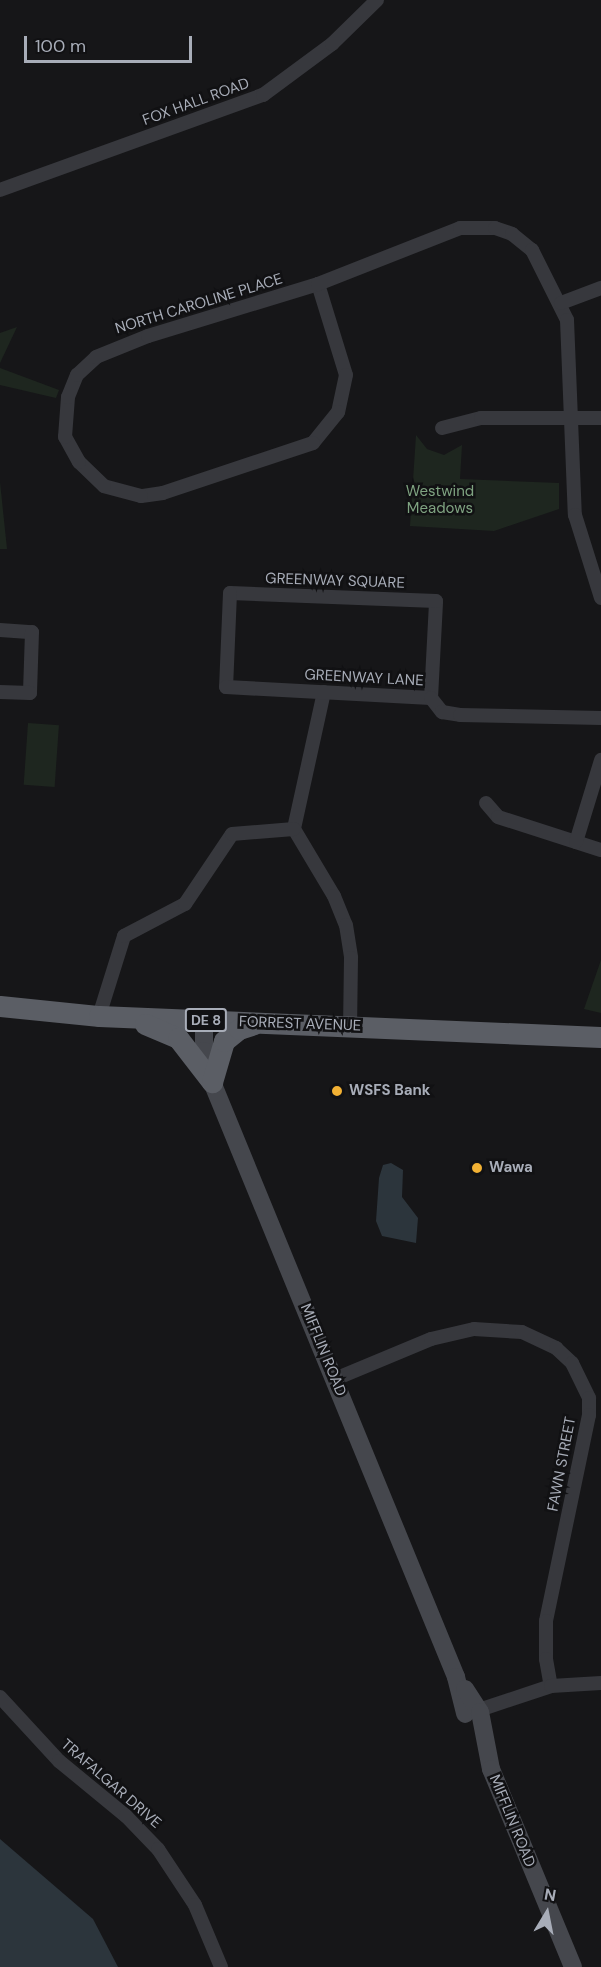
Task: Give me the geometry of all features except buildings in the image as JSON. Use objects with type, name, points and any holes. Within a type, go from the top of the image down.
[{"type":"highway","name":"FORREST AVENUE","points":[[0,1006],[99,1016],[601,1037]]},
{"type":"highway","points":[[121,1017],[178,1038],[212,1082]]},
{"type":"highway","points":[[212,1082],[224,1041],[239,1029],[261,1022]]},
{"type":"main road","name":"MIFFLIN ROAD","points":[[204,1020],[204,1051],[212,1082],[456,1677],[478,1714],[491,1769],[573,1967]]},
{"type":"street","name":"FOX HALL ROAD","points":[[0,190],[263,95],[332,45],[377,0]]},
{"type":"street","name":"NORTH CAROLINE PLACE","points":[[318,284],[346,375],[338,412],[313,443],[163,493],[141,496],[104,486],[79,462],[65,437],[68,397],[77,375],[96,357],[148,336],[318,284],[460,228],[477,226],[512,234],[532,250],[561,303],[571,343],[575,514],[596,565],[601,598]]},
{"type":"street","points":[[561,303],[601,288]]},
{"type":"street","points":[[442,428],[481,418],[601,418]]},
{"type":"street","name":"GREENWAY SQUARE","points":[[226,687],[230,593],[436,601],[431,698]]},
{"type":"street","points":[[0,630],[32,632],[30,693],[0,692]]},
{"type":"street","name":"GREENWAY LANE","points":[[226,687],[431,698],[442,712],[460,715],[601,717]]},
{"type":"street","points":[[324,692],[294,829],[334,896],[346,926],[351,958],[350,1026]]},
{"type":"street","points":[[576,842],[601,760]]},
{"type":"street","points":[[486,803],[498,817],[601,850]]},
{"type":"street","points":[[99,1016],[124,936],[184,904],[232,834],[294,829]]},
{"type":"street","name":"FAWN STREET","points":[[334,1379],[431,1339],[474,1329],[522,1332],[556,1348],[573,1363],[586,1389],[589,1415],[546,1621],[546,1659],[551,1686]]},
{"type":"street","points":[[478,1714],[551,1686],[601,1683]]},
{"type":"street","name":"TRAFALGAR DRIVE","points":[[0,1697],[53,1755],[126,1816],[158,1849],[195,1905],[221,1967]]},
{"type":"green space","points":[[17,327],[0,363],[0,333]]},
{"type":"green space","points":[[0,368],[59,390],[56,398],[0,385]]},
{"type":"green space","name":"Westwind Meadows","points":[[416,435],[427,449],[444,455],[462,445],[460,479],[559,483],[559,509],[494,531],[410,526]]},
{"type":"green space","points":[[0,482],[7,549],[0,549]]},
{"type":"green space","points":[[28,723],[59,725],[55,787],[24,785]]},
{"type":"green space","points":[[601,960],[601,1013],[584,1009]]},
{"type":"shaded area","points":[[391,1163],[403,1170],[402,1197],[418,1218],[416,1243],[382,1236],[376,1221],[379,1178],[383,1165]]},
{"type":"shaded area","points":[[0,1839],[93,1919],[118,1967],[0,1967]]},
{"type":"place","name":"WSFS Bank","points":[[337,1091]]},
{"type":"place","name":"Wawa","points":[[477,1168]]}]
